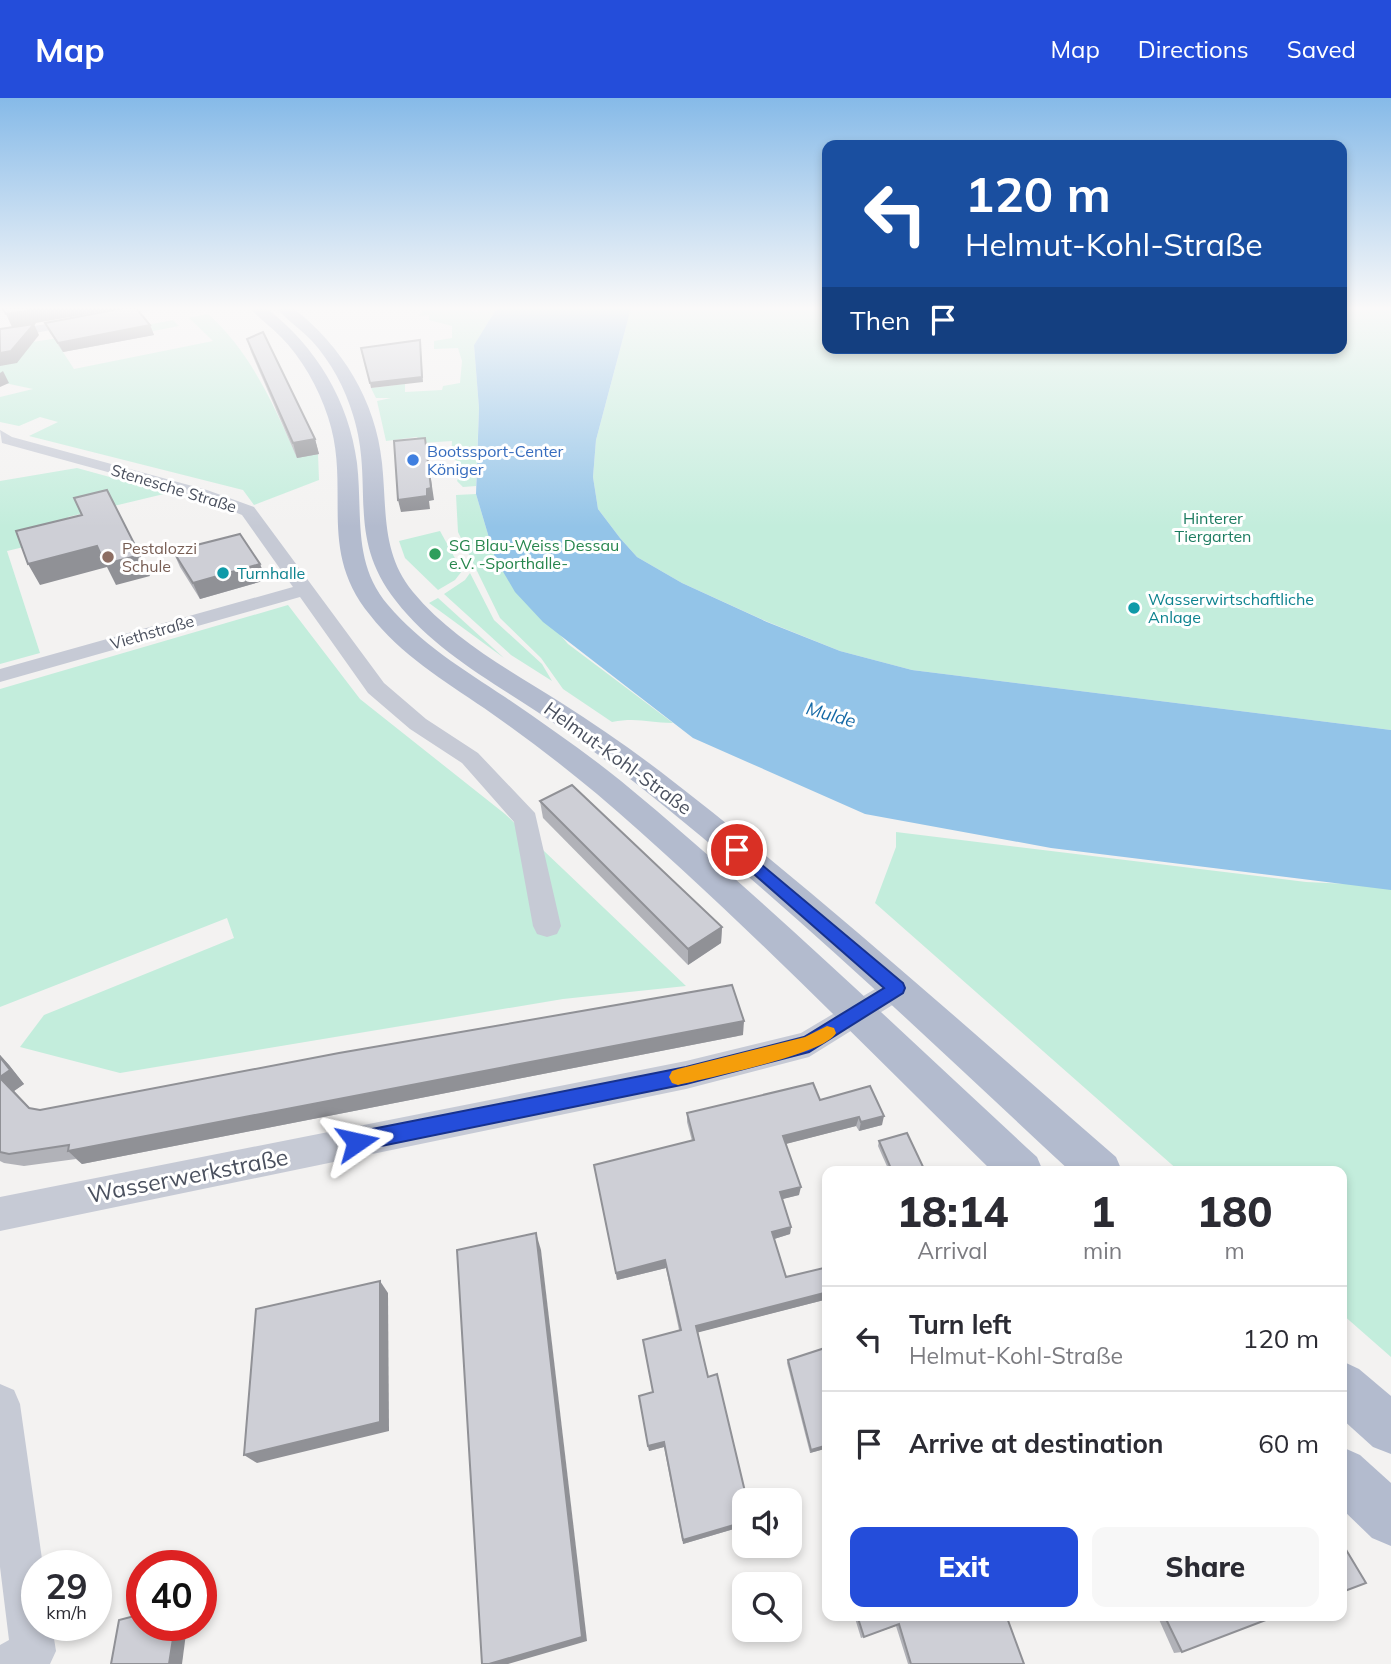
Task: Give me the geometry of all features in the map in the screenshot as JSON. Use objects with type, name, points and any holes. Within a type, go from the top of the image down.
[{"type":"main road","name":"Helmut-Kohl-Straße","points":[[321,381],[338,418],[347,466],[349,553],[353,569],[381,613],[438,663],[560,748],[608,787],[1017,1166]]},
{"type":"main road","name":"Helmut-Kohl-Straße","points":[[347,381],[354,391],[369,439],[380,558],[400,592],[457,644],[575,724],[718,834],[897,988],[1095,1166]]},
{"type":"main road","points":[[1347,1389],[1391,1429]]},
{"type":"main road","points":[[1347,1478],[1391,1519]]},
{"type":"street","name":"Stenesche Straße","points":[[3,437],[187,490],[248,511],[376,688],[418,723],[470,758],[526,819],[547,926]]},
{"type":"street","name":"Viethstraße","points":[[0,676],[304,590]]},
{"type":"street","name":"Wasserwerkstraße","points":[[0,1214],[686,1075],[809,1044],[897,988]]},
{"type":"street","points":[[0,1404],[33,1651],[12,1664]]},
{"type":"green space","points":[[260,381],[297,457],[318,454],[319,480],[254,505],[243,490],[29,436],[58,422],[40,417],[19,426],[0,422],[0,397],[33,389],[0,382]]},
{"type":"green space","points":[[477,381],[479,408],[476,486],[463,487],[457,481],[460,473],[456,469],[460,462],[451,458],[452,441],[421,443],[417,437],[386,441],[377,401],[391,398],[376,398],[371,388],[405,384],[405,392],[442,390],[443,386]]},
{"type":"green space","name":"Hinterer Tiergarten","points":[[612,381],[1391,381],[1391,730],[912,670],[840,651],[682,583],[637,557],[598,509],[593,477],[596,440]]},
{"type":"green space","points":[[77,468],[168,493],[68,517],[74,535],[7,551],[40,653],[0,664],[0,481]]},
{"type":"green space","points":[[476,494],[495,558],[568,644],[673,723],[636,720],[612,722],[563,689],[541,658],[500,618],[458,532],[456,495]]},
{"type":"green space","points":[[440,531],[462,571],[455,580],[438,590],[405,558],[399,541]]},
{"type":"green space","points":[[470,573],[494,620],[542,664],[552,681],[511,655],[444,594],[465,580]]},
{"type":"green space","points":[[438,598],[504,658],[429,603]]},
{"type":"green space","points":[[288,605],[360,699],[505,814],[686,986],[563,999],[120,1073],[20,1047],[44,1015],[234,938],[227,918],[0,1007],[0,689]]},
{"type":"green space","points":[[896,832],[1306,882],[1391,886],[1391,1357],[1347,1318],[1347,1166],[1173,1166],[875,903],[896,847]]},
{"type":"water","name":"Mulde","points":[[477,381],[612,381],[596,440],[593,477],[598,509],[620,538],[637,557],[682,583],[767,622],[840,651],[912,670],[1391,730],[1391,890],[1051,848],[865,814],[693,738],[543,622],[515,592],[495,558],[476,494],[479,408]]},
{"type":"building","points":[[266,381],[287,381],[315,439],[293,443]]},
{"type":"building","points":[[425,438],[431,488],[427,489],[427,496],[398,500],[394,441]]},
{"type":"building","points":[[107,490],[140,555],[105,564],[97,546],[28,564],[16,531],[82,515],[74,498]]},
{"type":"building","points":[[240,534],[260,564],[193,583],[173,551]]},
{"type":"building","points":[[572,785],[722,927],[688,949],[540,801]]},
{"type":"building","points":[[732,985],[744,1021],[68,1151],[69,1145],[9,1154],[0,1152],[0,1078],[29,1108],[40,1110],[339,1053]]},
{"type":"building","points":[[0,1057],[10,1070],[0,1077]]},
{"type":"building","points":[[813,1083],[820,1100],[870,1086],[884,1116],[861,1122],[859,1117],[783,1136],[801,1187],[780,1192],[791,1227],[772,1232],[786,1277],[822,1268],[822,1294],[696,1326],[708,1377],[717,1374],[744,1488],[732,1488],[732,1526],[683,1540],[664,1442],[648,1446],[639,1396],[653,1392],[643,1340],[681,1330],[665,1260],[616,1273],[594,1165],[694,1140],[687,1113]]},
{"type":"building","points":[[907,1133],[923,1166],[890,1166],[879,1141]]},
{"type":"building","points":[[536,1233],[582,1637],[482,1664],[457,1250]]},
{"type":"building","points":[[380,1281],[380,1422],[244,1455],[256,1309]]},
{"type":"building","points":[[822,1349],[822,1447],[811,1450],[788,1360]]},
{"type":"building","points":[[1347,1551],[1366,1583],[1347,1590]]},
{"type":"building","points":[[126,1618],[126,1641],[173,1641],[169,1664],[111,1664],[119,1620]]},
{"type":"building","points":[[859,1621],[1008,1621],[1024,1664],[911,1664],[899,1624],[864,1637]]},
{"type":"building","points":[[1167,1621],[1263,1621],[1182,1652]]},
{"type":"slow traffic","points":[[678,1077],[809,1044],[827,1033]]},
{"type":"place","name":"Bootssport-Center Königer","points":[[413,460]]},
{"type":"place","name":"SG Blau-Weiss Dessau e.V. -Sporthalle-","points":[[435,554]]},
{"type":"place","name":"Pestalozzi Schule","points":[[108,557]]},
{"type":"place","name":"Turnhalle","points":[[223,573]]},
{"type":"place","name":"Wasserwirtschaftliche Anlage","points":[[1134,608]]},
{"type":"route","points":[[357,1142],[686,1075],[809,1044],[897,988],[737,850]]}]
